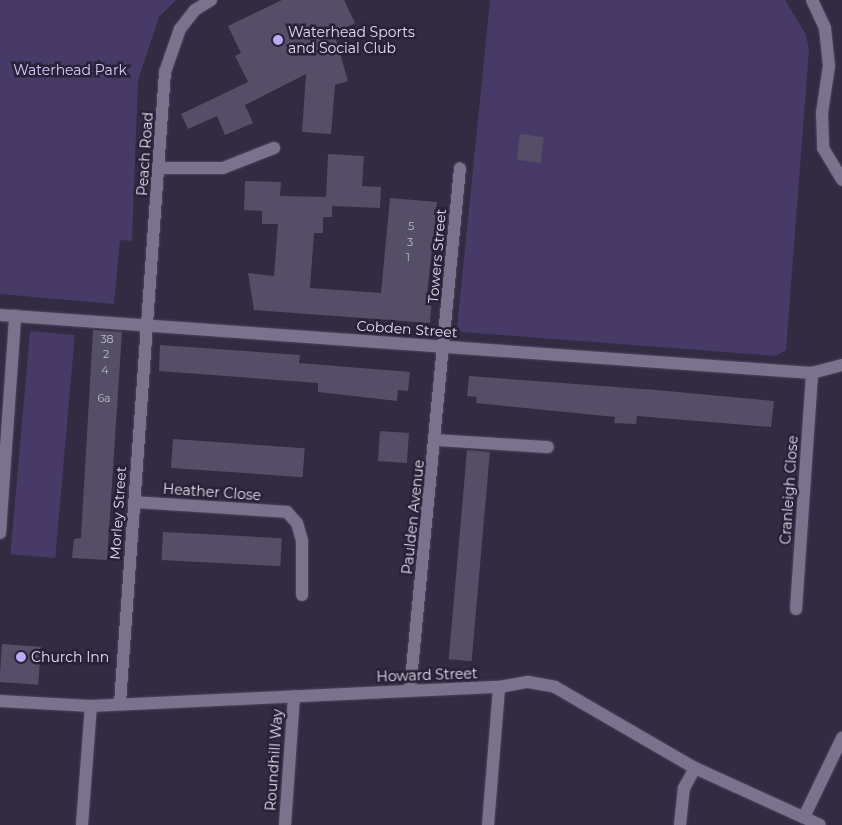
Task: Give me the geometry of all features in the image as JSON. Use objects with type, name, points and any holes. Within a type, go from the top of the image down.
[{"type":"street","name":"Peach Road","points":[[148,326],[165,72],[170,49],[187,18],[211,0]]},
{"type":"street","points":[[812,0],[825,28],[829,66],[822,113],[823,148],[842,180]]},
{"type":"street","points":[[159,168],[223,168],[274,148]]},
{"type":"street","name":"Towers Street","points":[[445,347],[460,168]]},
{"type":"street","name":"Cobden Street","points":[[0,315],[812,373],[842,365]]},
{"type":"street","points":[[0,533],[15,316]]},
{"type":"street","name":"Morley Street","points":[[120,703],[148,326]]},
{"type":"street","name":"Paulden Avenue","points":[[410,690],[445,347]]},
{"type":"street","name":"Cranleigh Close","points":[[796,609],[812,373]]},
{"type":"street","points":[[436,440],[548,447]]},
{"type":"street","name":"Heather Close","points":[[134,502],[287,512],[297,523],[302,541],[302,595]]},
{"type":"street","name":"Howard Street","points":[[0,701],[91,706],[120,703],[499,687],[528,682],[555,687],[694,768],[820,825]]},
{"type":"street","points":[[488,825],[499,687]]},
{"type":"street","name":"Roundhill Way","points":[[285,825],[294,696]]},
{"type":"street","points":[[82,825],[91,706]]},
{"type":"street","points":[[804,817],[842,738]]},
{"type":"street","points":[[680,825],[684,788],[694,768]]},
{"type":"green space","name":"Waterhead Park","points":[[0,0],[176,0],[159,17],[138,80],[132,241],[120,240],[114,304],[0,294]]},
{"type":"green space","points":[[490,0],[785,0],[806,35],[809,49],[786,350],[776,356],[462,332],[457,328]]},
{"type":"green space","points":[[30,331],[75,335],[55,558],[10,554]]},
{"type":"building","points":[[282,0],[344,0],[355,23],[334,33],[348,81],[335,85],[331,134],[302,132],[306,74],[245,105],[253,123],[225,135],[217,116],[188,129],[181,114],[248,82],[235,56],[241,53],[228,26]]},
{"type":"building","points":[[520,134],[544,137],[541,163],[517,160]]},
{"type":"building","points":[[328,154],[364,156],[362,186],[381,187],[380,208],[332,206],[332,217],[323,217],[323,233],[314,233],[310,288],[381,293],[390,198],[437,202],[427,295],[432,295],[430,323],[254,310],[248,273],[274,276],[278,224],[262,224],[262,211],[244,210],[245,181],[281,182],[280,196],[326,197]]},
{"type":"building","points":[[93,330],[122,332],[107,560],[72,558],[74,539],[81,538]]},
{"type":"building","points":[[160,345],[300,355],[299,363],[410,372],[408,391],[398,390],[397,401],[318,392],[318,383],[159,371]]},
{"type":"building","points":[[469,376],[774,401],[771,427],[637,416],[636,424],[614,423],[615,417],[476,403],[477,397],[467,396]]},
{"type":"building","points":[[380,431],[409,433],[407,463],[378,461]]},
{"type":"building","points":[[173,439],[305,448],[303,477],[171,468]]},
{"type":"building","points":[[467,450],[490,452],[472,661],[449,659]]},
{"type":"building","points":[[163,532],[282,538],[280,566],[162,560]]},
{"type":"building","name":"Church Inn","points":[[2,644],[41,647],[38,685],[0,682]]},
{"type":"place","name":"Waterhead Sports and Social Club","points":[[278,40]]},
{"type":"place","name":"Church Inn","points":[[21,657]]}]
